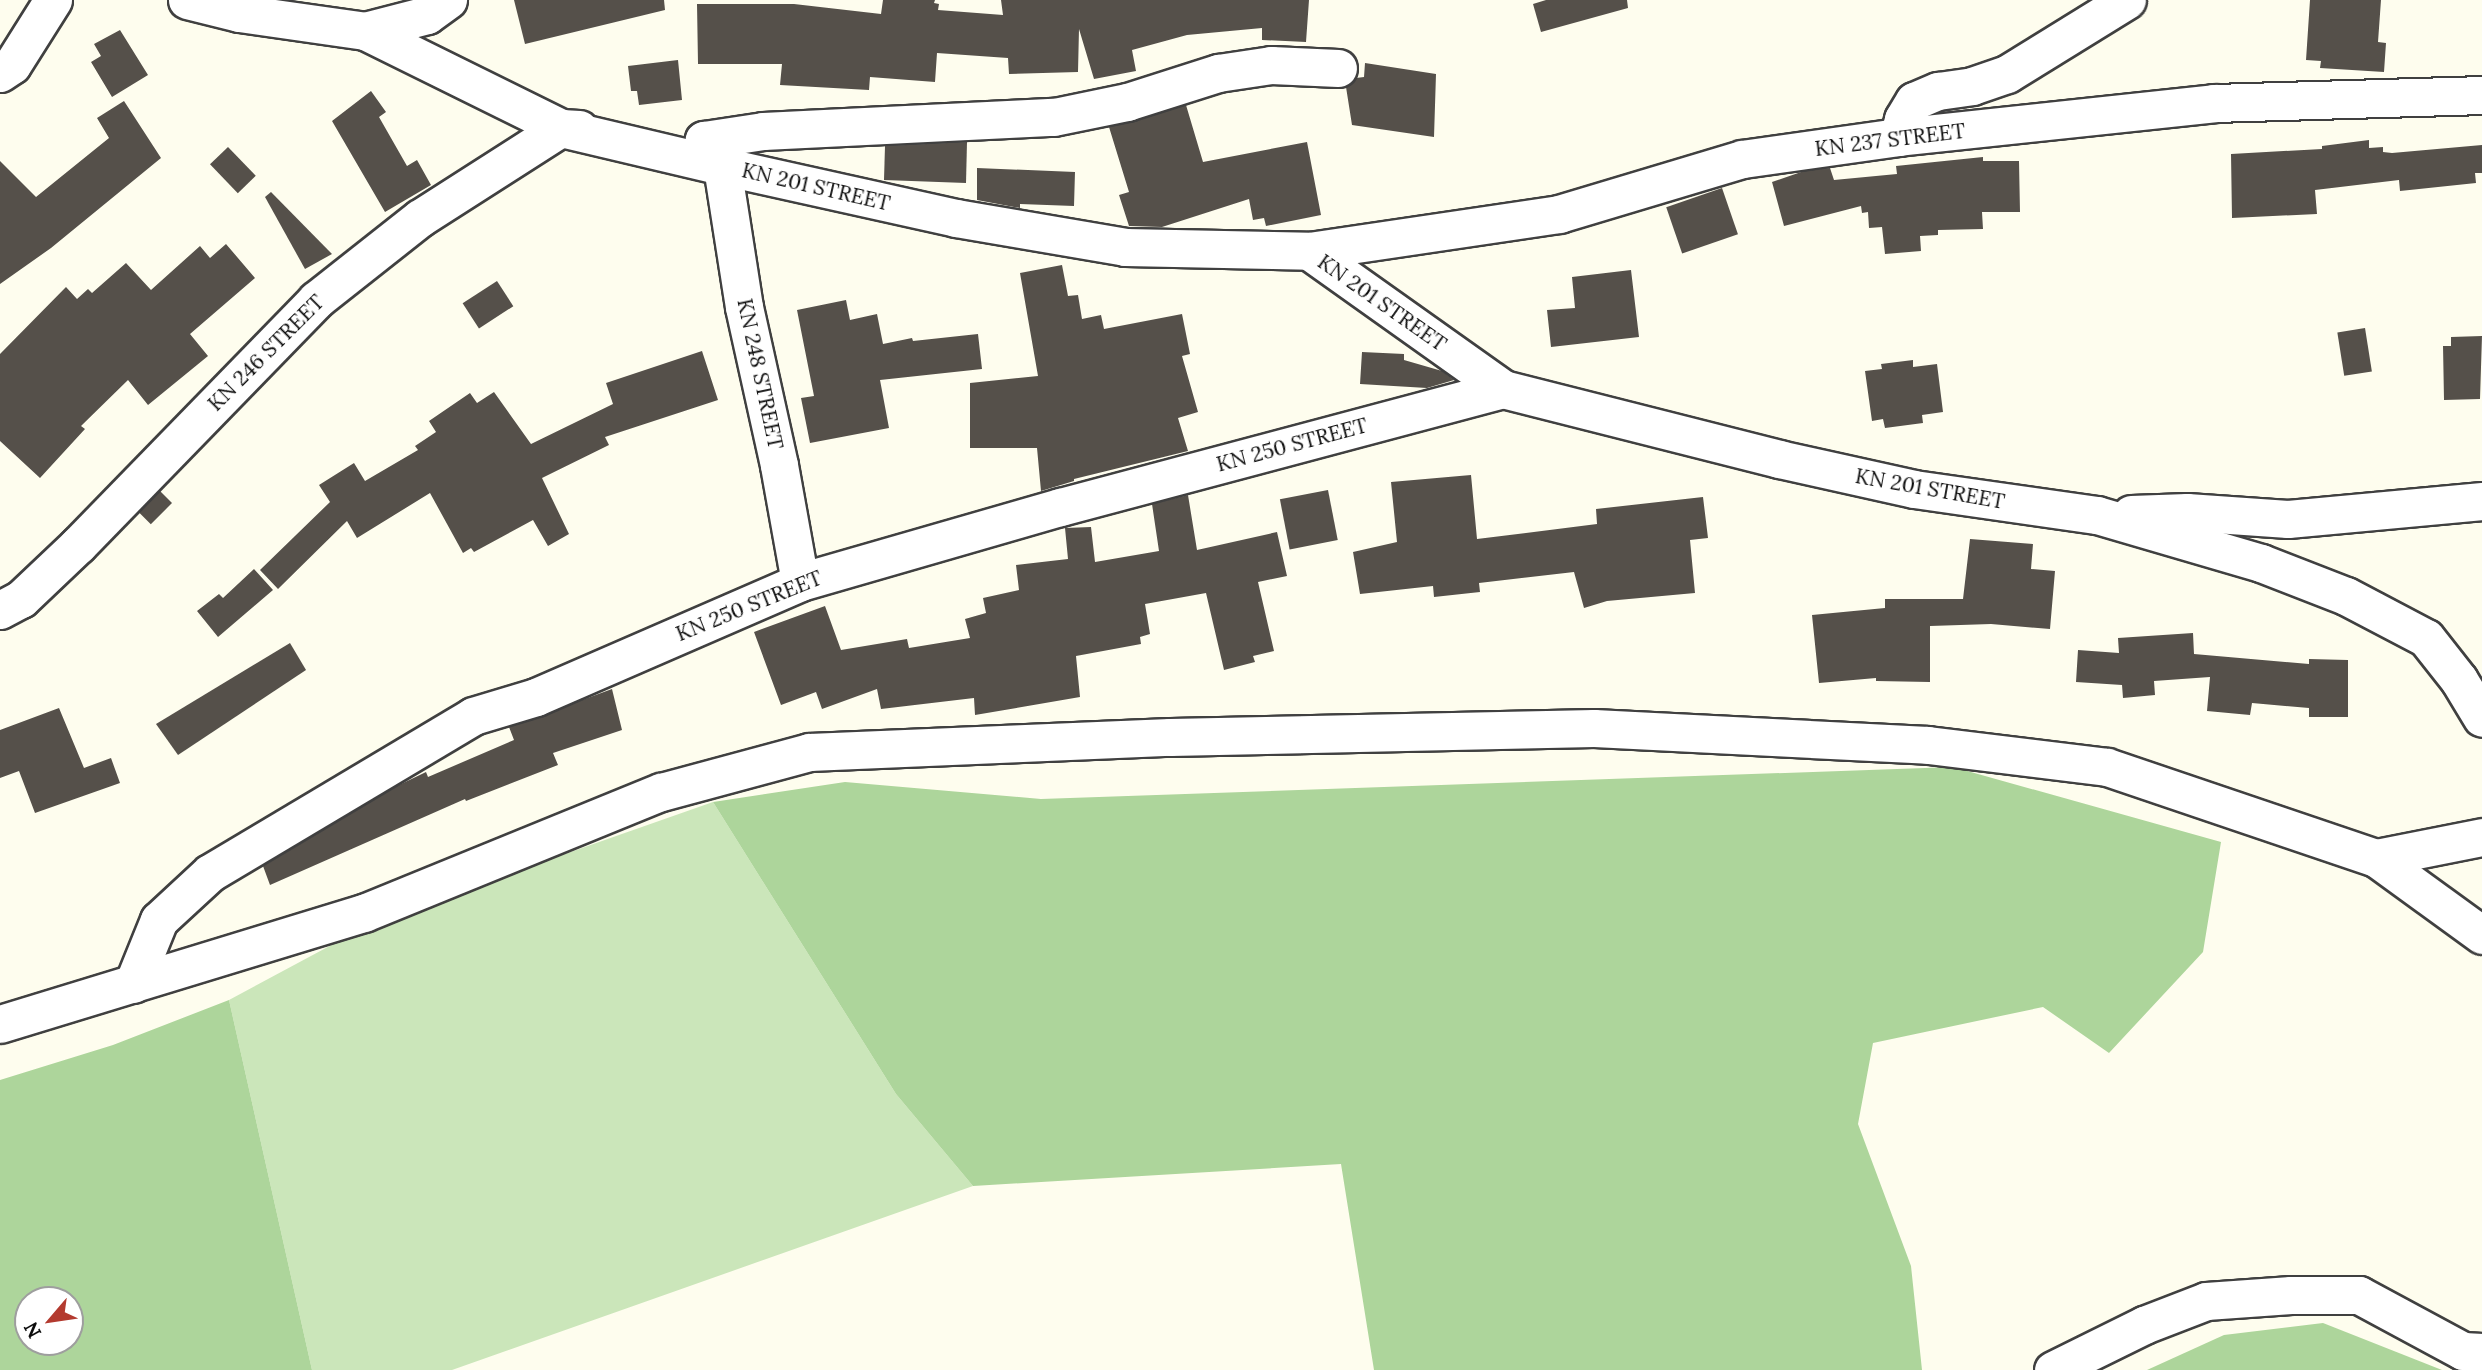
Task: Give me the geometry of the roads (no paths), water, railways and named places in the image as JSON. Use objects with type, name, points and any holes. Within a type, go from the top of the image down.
[{"type":"street","points":[[0,73],[12,65],[52,0]]},
{"type":"street","name":"KN 201 STREET","points":[[187,0],[239,13],[365,31],[561,128],[713,153],[956,218],[1125,247],[1308,251],[1503,389],[1779,459],[1913,489],[2097,515],[2261,563],[2346,596],[2426,638],[2459,681],[2482,718]]},
{"type":"street","points":[[365,31],[428,15],[448,0]]},
{"type":"street","points":[[1898,138],[1903,119],[1914,102],[1938,91],[1972,86],[2007,74],[2127,0]]},
{"type":"street","points":[[713,153],[763,131],[1054,117],[1127,102],[1218,73],[1271,65],[1338,68]]},
{"type":"street","name":"KN 237 STREET","points":[[1308,251],[1559,214],[1742,159],[1898,138],[2214,103],[2482,95]]},
{"type":"street","name":"KN 246 STREET","points":[[0,610],[21,599],[78,545],[316,300],[420,218],[561,128]]},
{"type":"street","name":"KN 248 STREET","points":[[713,153],[779,465],[800,582]]},
{"type":"street","name":"KN 250 STREET","points":[[133,984],[159,920],[210,873],[473,716],[536,697],[800,582],[1073,504],[1503,389]]},
{"type":"street","points":[[2097,515],[2187,512],[2288,519],[2482,501]]},
{"type":"street","points":[[0,1024],[364,913],[661,792],[809,752],[1170,737],[1594,729],[1928,745],[2107,767],[2376,858],[2482,935]]},
{"type":"street","points":[[2376,858],[2482,837]]},
{"type":"street","points":[[2053,1370],[2144,1325],[2206,1301],[2291,1296],[2359,1295],[2463,1351],[2482,1352]]}]
